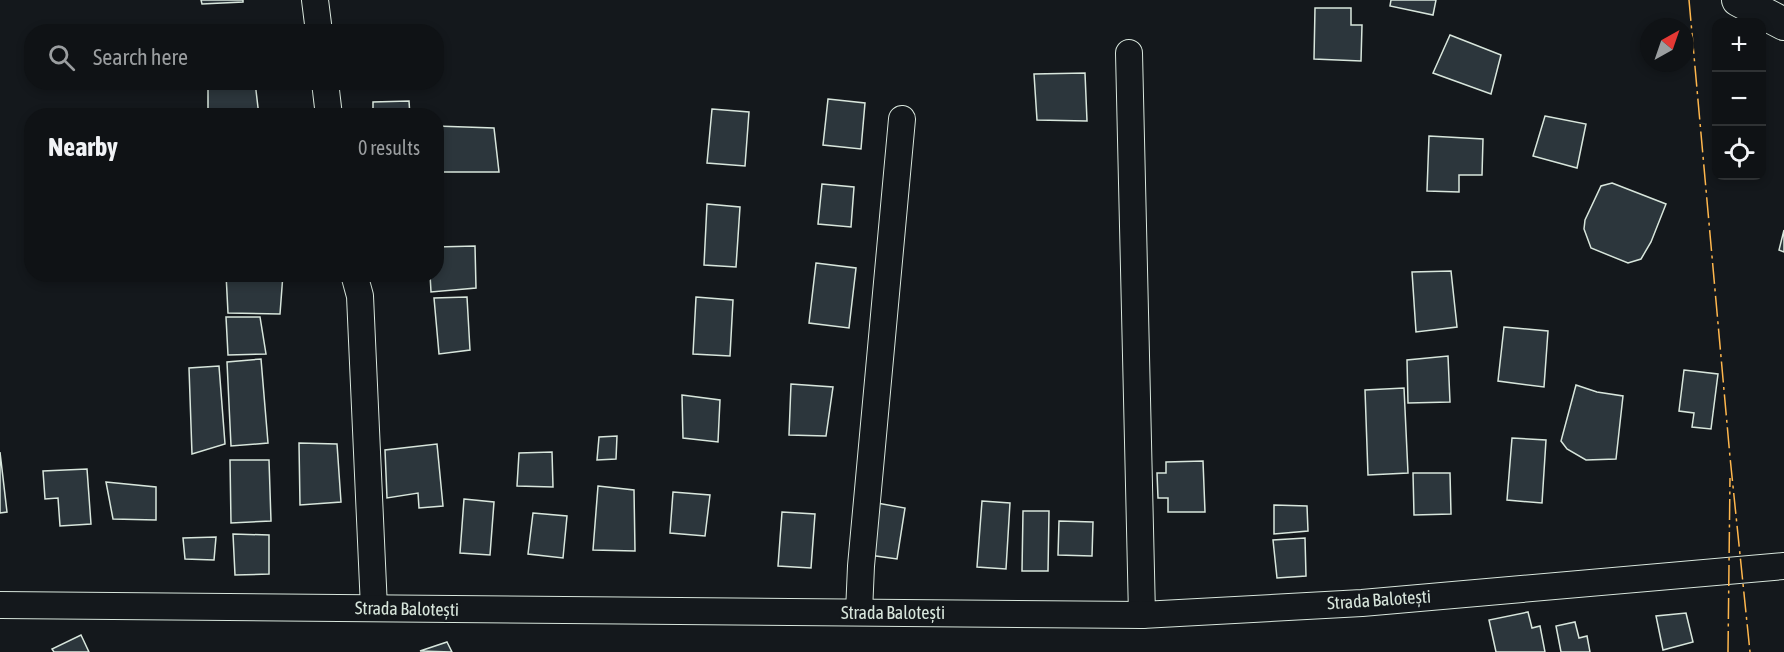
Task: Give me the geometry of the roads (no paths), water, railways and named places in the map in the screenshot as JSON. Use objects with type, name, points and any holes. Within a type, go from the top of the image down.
[{"type":"street","points":[[315,0],[318,24]]},
{"type":"street","points":[[1738,0],[1784,24]]},
{"type":"street","points":[[1129,53],[1142,615]]},
{"type":"street","points":[[326,90],[328,108]]},
{"type":"street","points":[[859,612],[861,566],[902,119]]},
{"type":"street","points":[[356,282],[360,296],[374,608]]},
{"type":"street","name":"Strada Balotești","points":[[0,605],[1142,615],[1362,603],[1784,566]]}]
